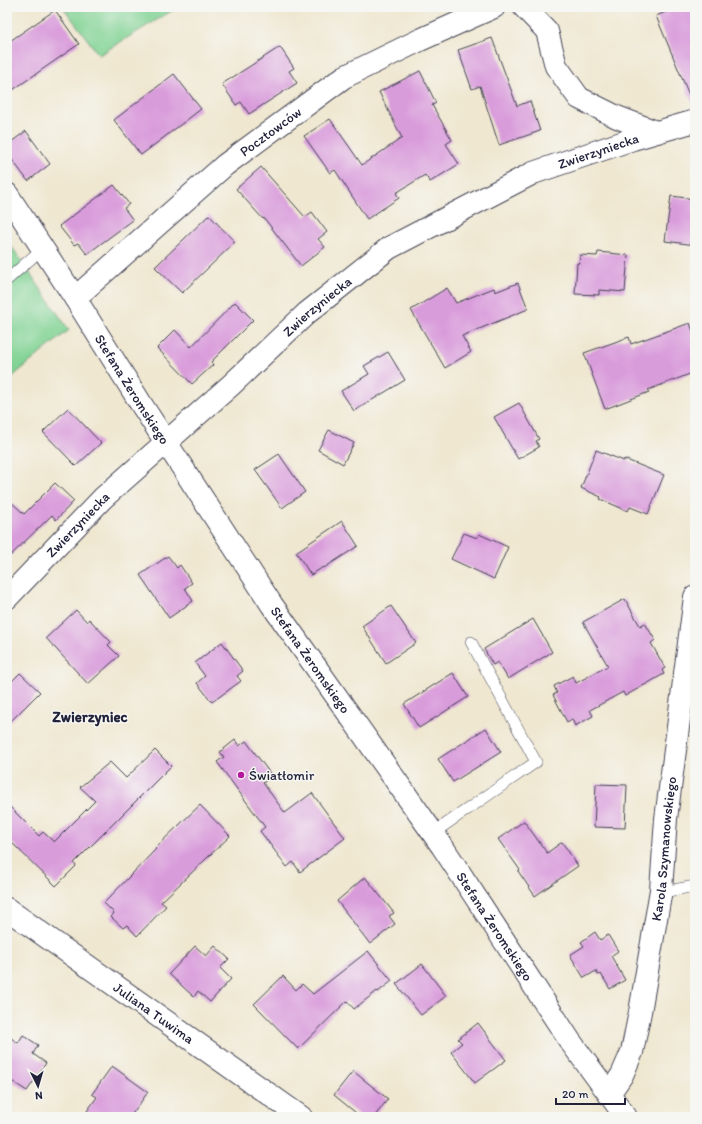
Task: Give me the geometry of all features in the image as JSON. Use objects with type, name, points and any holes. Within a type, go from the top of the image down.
[{"type":"street","name":"Pocztowców","points":[[75,298],[225,165],[344,77],[420,40],[494,7]]},
{"type":"street","points":[[524,7],[547,30],[556,66],[579,98],[616,117],[656,132]]},
{"type":"street","name":"Zwierzyniecka","points":[[7,598],[104,498],[231,385],[307,313],[389,248],[533,173],[656,132],[695,121]]},
{"type":"street","name":"Stefana Żeromskiego","points":[[7,194],[272,605],[433,833],[570,1041],[626,1117]]},
{"type":"street","name":"Karola Szymanowskiego","points":[[609,1094],[622,1075],[632,1052],[661,890],[666,819],[695,597]]},
{"type":"street","name":"Juliana Tuwima","points":[[7,909],[300,1117]]},
{"type":"lane","points":[[7,280],[43,248]]},
{"type":"lane","points":[[433,833],[536,762],[471,642]]},
{"type":"lane","points":[[661,890],[668,891],[695,886]]},
{"type":"green space","points":[[63,7],[178,7],[99,55]]},
{"type":"green space","points":[[7,240],[69,330],[7,381]]},
{"type":"building","points":[[678,7],[695,7],[695,109],[656,16]]},
{"type":"building","points":[[55,10],[79,44],[7,94],[7,43]]},
{"type":"building","points":[[492,38],[517,106],[530,101],[540,131],[499,145],[480,86],[472,89],[458,50]]},
{"type":"building","points":[[280,47],[294,68],[289,71],[297,83],[249,114],[241,102],[236,105],[222,84]]},
{"type":"building","points":[[420,71],[436,103],[432,105],[452,140],[446,144],[459,164],[430,182],[425,175],[396,193],[399,198],[367,219],[335,170],[330,173],[304,136],[330,119],[362,165],[402,138],[379,92]]},
{"type":"building","points":[[174,74],[201,109],[141,155],[114,120]]},
{"type":"building","points":[[26,131],[50,164],[28,181],[7,153],[7,145]]},
{"type":"building","points":[[261,167],[305,217],[312,212],[327,232],[318,239],[325,247],[301,266],[264,218],[263,219],[236,189]]},
{"type":"building","points":[[114,185],[129,204],[124,208],[133,220],[87,254],[78,243],[74,245],[59,226]]},
{"type":"building","points":[[671,196],[695,199],[695,245],[665,241]]},
{"type":"building","points":[[209,215],[235,242],[182,293],[155,267]]},
{"type":"building","points":[[598,252],[628,255],[625,292],[599,290],[599,295],[575,294],[577,263],[579,263],[580,255],[597,256]]},
{"type":"building","points":[[518,283],[528,309],[462,336],[471,352],[445,368],[411,310],[447,288],[456,303],[494,288],[495,292]]},
{"type":"building","points":[[235,302],[253,320],[211,362],[213,365],[192,384],[157,348],[175,330],[191,347]]},
{"type":"building","points":[[690,323],[695,337],[695,372],[648,390],[649,392],[605,409],[584,353],[629,337],[631,344]]},
{"type":"building","points":[[388,352],[405,380],[354,411],[341,391],[369,374],[364,366]]},
{"type":"building","points":[[519,403],[539,439],[536,441],[539,447],[518,459],[494,417]]},
{"type":"building","points":[[68,408],[101,443],[76,466],[43,432]]},
{"type":"building","points":[[329,430],[354,443],[343,464],[318,450]]},
{"type":"building","points":[[596,450],[624,461],[624,459],[664,475],[648,514],[630,507],[628,511],[600,499],[601,497],[581,488]]},
{"type":"building","points":[[279,454],[305,492],[282,508],[255,470]]},
{"type":"building","points":[[55,483],[74,501],[56,520],[52,515],[7,559],[7,498],[24,514]]},
{"type":"building","points":[[342,521],[358,546],[311,575],[296,552]]},
{"type":"building","points":[[464,533],[477,538],[479,534],[508,547],[494,579],[451,559]]},
{"type":"building","points":[[168,556],[177,568],[180,565],[192,583],[185,588],[193,601],[169,618],[140,575]]},
{"type":"building","points":[[625,599],[640,626],[645,623],[655,640],[651,643],[665,668],[662,670],[664,674],[625,696],[623,692],[590,710],[593,716],[575,726],[572,719],[567,722],[553,695],[557,693],[554,686],[573,676],[576,683],[608,666],[583,622]]},
{"type":"building","points":[[391,606],[416,643],[386,663],[362,626]]},
{"type":"building","points":[[76,610],[87,622],[89,619],[111,642],[108,645],[119,656],[88,684],[46,638]]},
{"type":"building","points":[[533,619],[552,652],[508,679],[498,662],[493,665],[484,649]]},
{"type":"building","points":[[222,642],[243,671],[237,676],[241,681],[212,702],[197,683],[205,676],[195,663]]},
{"type":"building","points":[[20,673],[40,692],[7,725],[7,686]]},
{"type":"building","points":[[453,673],[468,697],[419,728],[404,704]]},
{"type":"building","points":[[486,728],[501,752],[453,782],[438,759]]},
{"type":"building","points":[[235,740],[239,746],[246,741],[272,776],[263,783],[285,813],[312,793],[345,838],[300,872],[293,862],[287,867],[260,831],[265,827],[217,762],[224,757],[220,752]]},
{"type":"building","points":[[155,750],[171,766],[74,863],[76,866],[56,886],[7,838],[7,804],[39,836],[43,832],[54,842],[95,801],[80,787],[110,762],[126,778]]},
{"type":"building","points":[[596,784],[627,785],[625,828],[594,827]]},
{"type":"building","points":[[200,805],[230,836],[161,902],[166,906],[137,936],[127,925],[123,928],[111,917],[114,913],[104,903],[156,849],[155,848]]},
{"type":"building","points":[[524,821],[547,853],[562,842],[578,866],[535,896],[518,871],[520,870],[498,839]]},
{"type":"building","points":[[365,877],[394,913],[389,916],[395,924],[370,944],[337,901]]},
{"type":"building","points":[[595,932],[600,940],[608,935],[618,951],[611,956],[625,980],[610,989],[601,974],[598,975],[596,971],[584,978],[570,955],[584,946],[581,942]]},
{"type":"building","points":[[195,946],[206,956],[215,946],[229,959],[220,968],[231,979],[210,1002],[198,991],[194,997],[169,974]]},
{"type":"building","points":[[368,951],[392,981],[354,1009],[347,1001],[298,1049],[254,1004],[283,976],[296,990],[302,984],[313,994]]},
{"type":"building","points":[[422,964],[446,996],[421,1015],[396,984]]},
{"type":"building","points":[[478,1023],[506,1060],[475,1083],[451,1052],[462,1043],[458,1039]]},
{"type":"building","points":[[7,1035],[18,1043],[23,1035],[38,1045],[33,1054],[46,1063],[27,1091],[7,1078]]},
{"type":"building","points":[[112,1066],[148,1092],[130,1117],[83,1117],[97,1097],[92,1094]]},
{"type":"building","points":[[353,1071],[388,1099],[374,1117],[361,1117],[334,1095]]},
{"type":"place","name":"Światłomir","points":[[241,775]]},
{"type":"district","name":"Zwierzyniec","points":[[90,717]]}]
